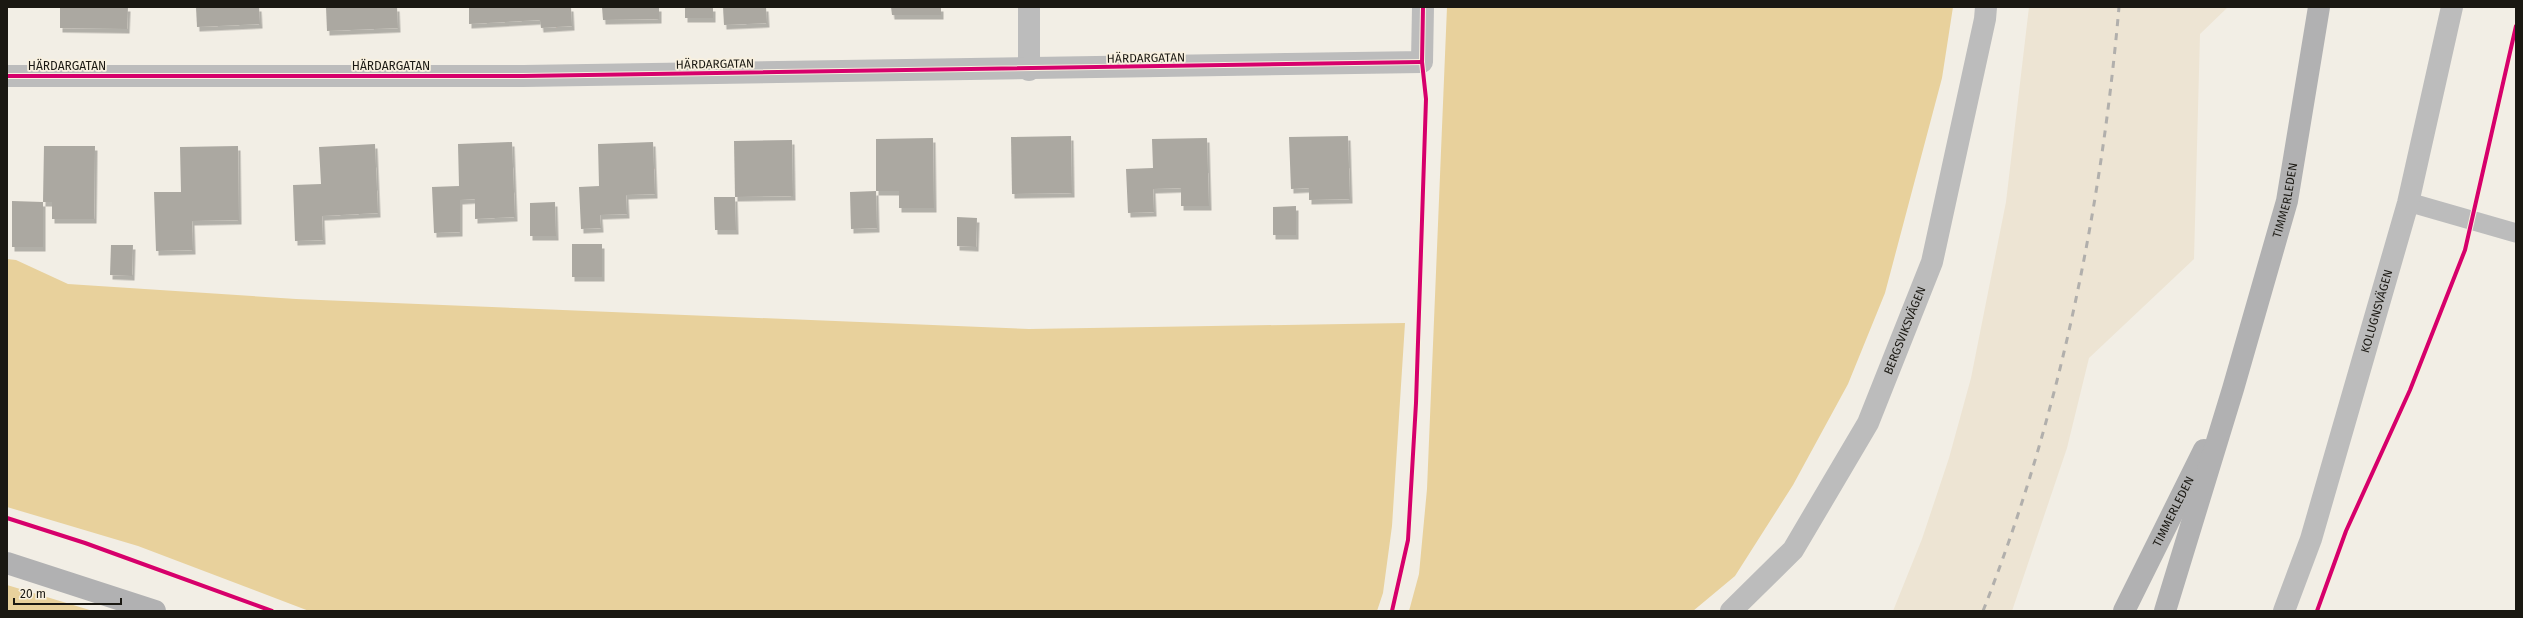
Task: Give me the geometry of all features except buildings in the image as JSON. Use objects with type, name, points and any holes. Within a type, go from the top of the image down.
[{"type":"main road","name":"TIMMERLEDEN","points":[[2165,611],[2233,390],[2287,201],[2319,7]]},
{"type":"main road","name":"TIMMERLEDEN","points":[[2124,611],[2233,390]]},
{"type":"main road","points":[[7,563],[155,611]]},
{"type":"street","points":[[1029,7],[1029,70]]},
{"type":"street","name":"HÄRDARGATAN","points":[[7,76],[523,76],[1029,70],[1422,62],[1423,7]]},
{"type":"street","name":"BERGSVIKSVÄGEN","points":[[1731,611],[1793,550],[1868,422],[1932,262],[1985,19],[1986,7]]},
{"type":"street","name":"KOLUGNSVÄGEN","points":[[2284,611],[2311,539],[2408,202],[2452,7]]},
{"type":"lane","points":[[2408,202],[2516,233]]},
{"type":"shaded area","points":[[1447,7],[1953,7],[1942,78],[1885,293],[1848,384],[1793,485],[1735,576],[1693,611],[1409,611],[1419,574],[1427,489]]},
{"type":"shaded area","points":[[2029,7],[2228,7],[2200,34],[2194,259],[2089,358],[2067,448],[2012,611],[1893,611],[1922,539],[1949,458],[1971,378],[2006,202]]},
{"type":"shaded area","points":[[7,259],[16,260],[68,284],[296,299],[1029,329],[1405,323],[1392,526],[1383,593],[1377,611],[309,611],[138,546],[7,507]]},
{"type":"shaded area","points":[[7,585],[93,611],[7,611]]},
{"type":"railway","points":[[1983,611],[2010,538],[2034,464],[2055,390],[2073,314],[2101,161],[2119,7]]},
{"type":"cycle path","points":[[1392,611],[1408,540],[1416,403],[1426,99],[1422,62],[1423,7]]},
{"type":"cycle path","points":[[2317,611],[2346,531],[2410,390],[2465,250],[2516,26]]},
{"type":"cycle path","points":[[7,76],[523,76],[1422,62]]},
{"type":"cycle path","points":[[7,518],[85,543],[272,611]]}]
